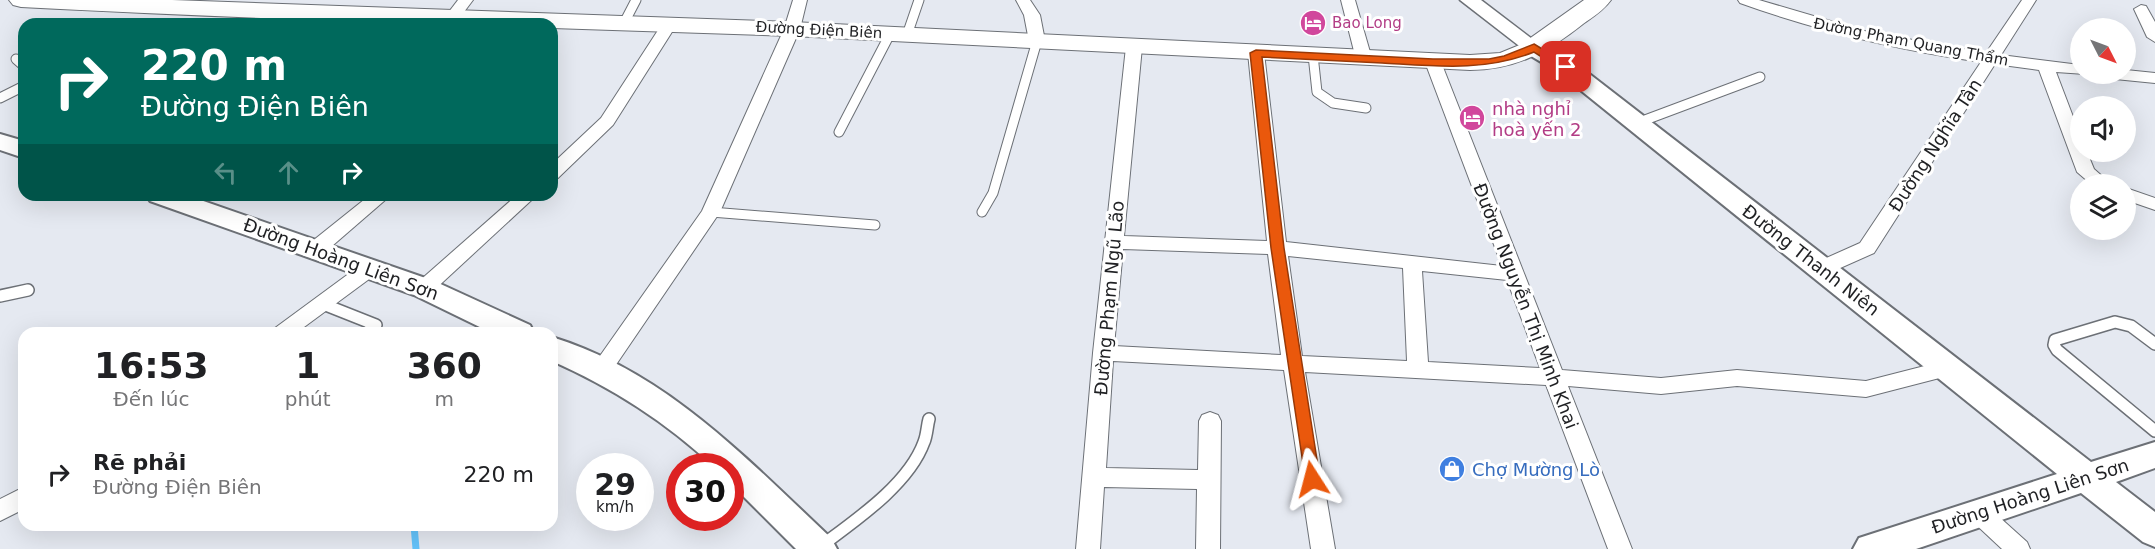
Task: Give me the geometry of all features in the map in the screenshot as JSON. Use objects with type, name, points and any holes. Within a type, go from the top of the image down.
[{"type":"main road","name":"Đường Điện Biên","points":[[21,0],[460,9],[495,18]]},
{"type":"main road","name":"Đường Điện Biên","points":[[558,22],[792,28],[1364,59],[1489,62],[1506,59],[1534,48],[1599,0]]},
{"type":"main road","name":"Đường Thanh Niên","points":[[1534,48],[1566,67],[2155,532]]},
{"type":"main road","points":[[0,142],[18,148]]},
{"type":"main road","name":"Đường Hoàng Liên Sơn","points":[[177,201],[317,248],[424,288],[506,327]]},
{"type":"main road","points":[[558,351],[602,369],[665,408],[713,446],[818,548]]},
{"type":"main road","name":"Đường Hoàng Liên Sơn","points":[[1871,549],[2155,455]]},
{"type":"street","points":[[602,369],[711,212],[792,28],[800,0]]},
{"type":"street","points":[[1023,0],[1032,15],[1037,41]]},
{"type":"street","points":[[1347,0],[1364,59]]},
{"type":"street","points":[[1469,0],[1534,48]]},
{"type":"street","name":"Đường Phạm Quang Thẩm","points":[[1745,0],[1787,16],[1840,31],[1990,58],[2070,69]]},
{"type":"street","name":"Đường Nghĩa Tân","points":[[1822,268],[1867,248],[1874,240],[2029,0]]},
{"type":"street","points":[[2141,9],[2155,37]]},
{"type":"street","points":[[558,168],[608,121],[669,24]]},
{"type":"street","name":"Đường Phạm Ngũ Lão","points":[[1088,549],[1103,353],[1134,46]]},
{"type":"street","points":[[1256,53],[1277,248],[1323,549]]},
{"type":"street","name":"Đường Nguyễn Thị Minh Khai","points":[[1433,62],[1620,549]]},
{"type":"street","points":[[2046,66],[2089,174]]},
{"type":"street","points":[[2136,76],[2155,78]]},
{"type":"street","points":[[2136,197],[2155,204]]},
{"type":"street","points":[[317,248],[375,201]]},
{"type":"street","points":[[424,288],[521,201]]},
{"type":"street","points":[[1114,242],[1277,248],[1515,274]]},
{"type":"street","points":[[1412,263],[1418,370]]},
{"type":"street","points":[[290,327],[369,269]]},
{"type":"street","points":[[1103,353],[1554,377],[1661,386],[1737,378],[1866,389],[1948,368]]},
{"type":"street","points":[[1208,549],[1210,421]]},
{"type":"street","points":[[1094,477],[1209,480]]},
{"type":"street","points":[[0,511],[18,500]]},
{"type":"street","points":[[1979,513],[2018,549]]},
{"type":"lane","points":[[624,23],[636,0]]},
{"type":"lane","points":[[839,132],[919,0]]},
{"type":"lane","points":[[982,212],[993,193],[1037,41]]},
{"type":"lane","points":[[1313,55],[1317,92],[1333,104],[1366,108]]},
{"type":"lane","points":[[1637,123],[1760,77]]},
{"type":"lane","points":[[0,98],[18,89]]},
{"type":"lane","points":[[711,212],[875,225]]},
{"type":"lane","points":[[0,296],[28,290]]},
{"type":"lane","points":[[323,304],[376,325],[374,327]]},
{"type":"lane","points":[[2155,344],[2131,326],[2115,322],[2055,340],[2054,345],[2057,350],[2155,431]]},
{"type":"lane","points":[[818,548],[885,494],[910,466],[923,444],[929,420]]},
{"type":"waterway","points":[[414,531],[416,549]]},
{"type":"place","name":"Bao Long","points":[[1313,23]]},
{"type":"place","name":"nhà nghỉ hoà yến 2","points":[[1472,118]]},
{"type":"place","name":"Chợ Mường Lò","points":[[1452,469]]},
{"type":"route","points":[[1312,479],[1277,248],[1256,53],[1433,62],[1489,62],[1506,59],[1534,48],[1566,67]]}]
